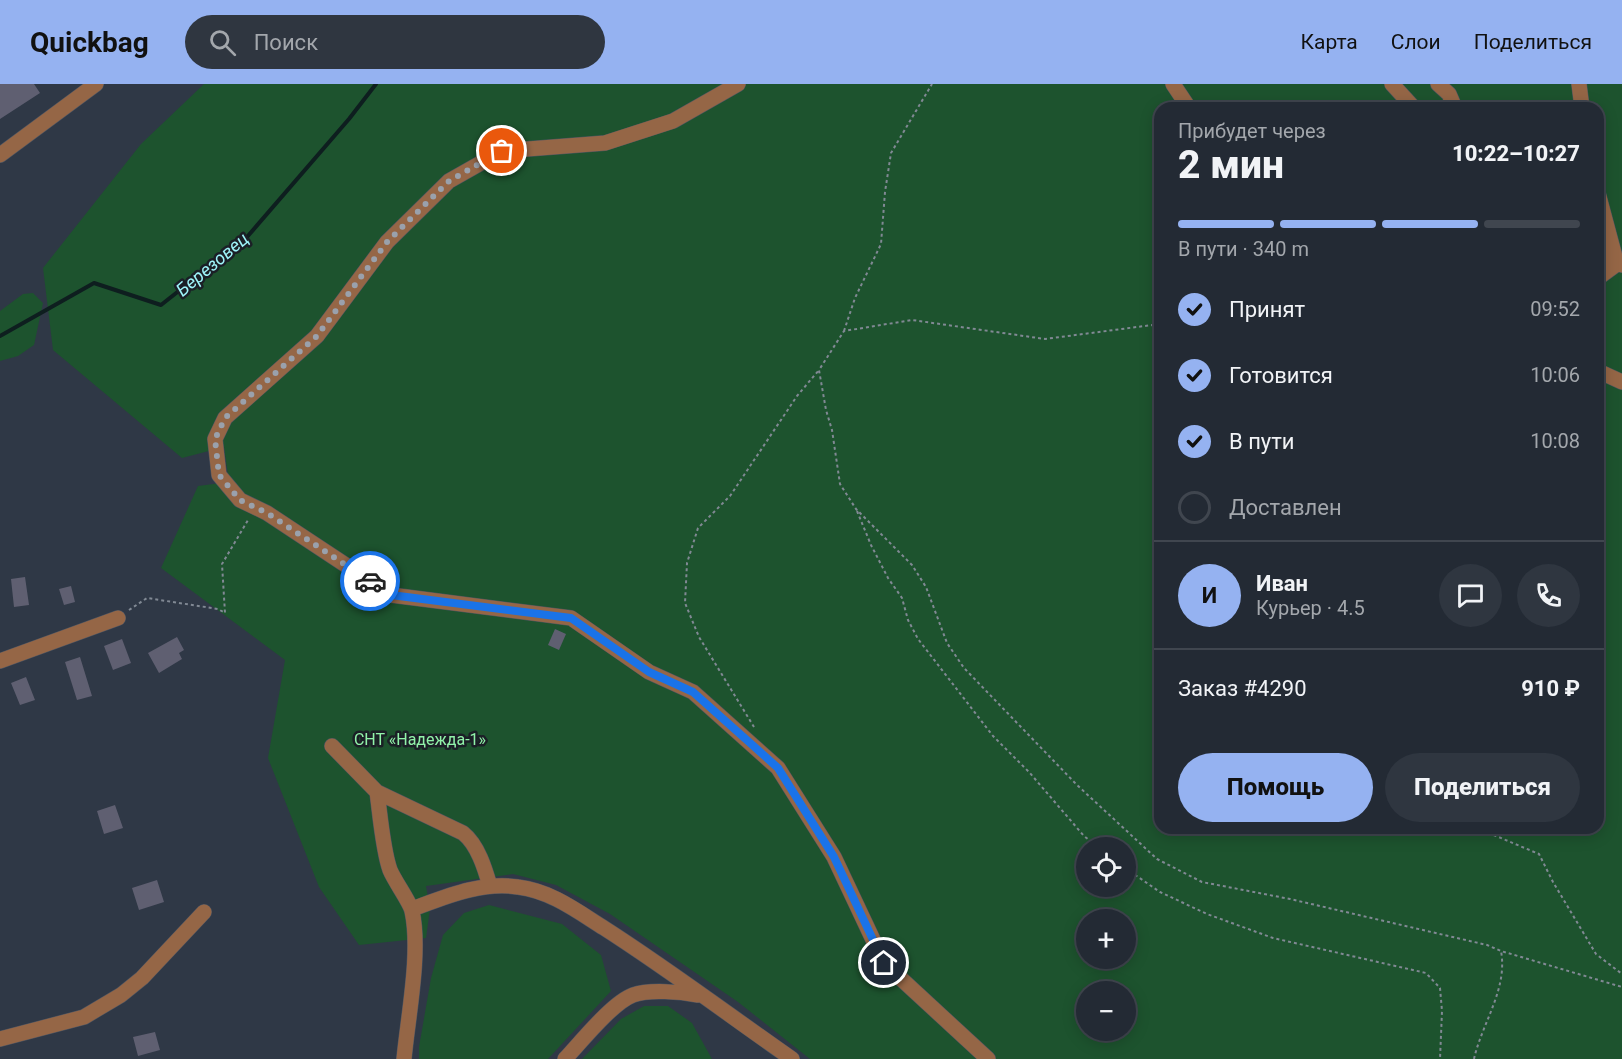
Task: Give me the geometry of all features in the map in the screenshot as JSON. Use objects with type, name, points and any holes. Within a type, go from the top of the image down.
[{"type":"street","points":[[0,155],[96,84]]},
{"type":"street","points":[[738,84],[673,121],[605,143],[502,151],[449,181],[387,242],[317,336],[225,418],[215,439],[219,475],[240,500],[267,513],[391,595],[571,618],[649,672],[693,692],[778,768],[834,857],[884,963],[988,1059]]},
{"type":"street","points":[[1173,84],[1185,102]]},
{"type":"street","points":[[1392,84],[1408,102]]},
{"type":"street","points":[[1579,84],[1581,102]]},
{"type":"street","points":[[1604,213],[1620,265]]},
{"type":"street","points":[[1604,255],[1620,265]]},
{"type":"street","points":[[1604,274],[1620,265]]},
{"type":"street","points":[[1604,374],[1622,382]]},
{"type":"street","points":[[0,661],[117,618]]},
{"type":"street","points":[[332,746],[377,792],[470,838],[490,886]]},
{"type":"street","points":[[377,792],[389,867],[398,888],[412,909],[413,981],[404,1059]]},
{"type":"street","points":[[412,909],[452,894],[490,886],[517,886],[543,892],[642,952],[792,1059]]},
{"type":"street","points":[[0,1039],[84,1017],[121,995],[142,978],[204,912]]},
{"type":"street","points":[[565,1059],[613,1009],[633,995],[683,992],[701,995]]},
{"type":"path","points":[[755,728],[699,637],[685,603],[687,563],[698,528],[730,496],[796,396],[819,370],[844,331],[855,298],[881,244],[891,153],[932,84]]},
{"type":"path","points":[[844,331],[912,320],[1045,339],[1154,325]]},
{"type":"path","points":[[819,370],[832,430],[840,484],[856,508],[912,565],[926,587],[947,643],[964,668],[1077,785],[1157,859],[1202,882],[1432,931],[1487,945],[1622,987]]},
{"type":"path","points":[[117,618],[147,597],[218,609],[225,613],[222,564],[256,507]]},
{"type":"path","points":[[856,508],[871,545],[888,578],[902,598],[908,620],[918,639],[993,736],[1029,772],[1085,837]]},
{"type":"path","points":[[1491,834],[1539,854],[1596,954],[1622,974]]},
{"type":"path","points":[[1136,876],[1160,892],[1207,914],[1273,938],[1426,973],[1440,988],[1442,1011],[1440,1059]]},
{"type":"path","points":[[1474,1059],[1497,993],[1503,966],[1501,951]]},
{"type":"green space","name":"СНТ «Надежда-1»","points":[[204,84],[1622,84],[1622,1059],[810,1059],[738,1002],[610,914],[556,885],[513,874],[426,886],[430,909],[426,938],[359,945],[319,887],[268,758],[285,660],[161,568],[198,486],[229,482],[224,447],[182,458],[53,350],[43,268],[141,144]]},
{"type":"green space","points":[[33,293],[43,303],[34,345],[18,356],[0,361],[0,311],[23,294]]},
{"type":"green space","points":[[489,905],[562,924],[601,955],[611,991],[548,1059],[419,1059],[431,978],[443,935],[464,913]]},
{"type":"green space","points":[[644,1006],[668,1006],[692,1023],[712,1059],[582,1059],[621,1019]]},
{"type":"building","points":[[0,84],[34,84],[40,93],[0,119]]},
{"type":"building","points":[[25,577],[29,605],[14,607],[11,579]]},
{"type":"building","points":[[71,586],[75,602],[64,605],[59,589]]},
{"type":"building","points":[[555,629],[566,634],[559,650],[548,645]]},
{"type":"building","points":[[177,637],[184,650],[179,653],[182,659],[159,673],[148,653]]},
{"type":"building","points":[[122,639],[131,663],[113,670],[104,646]]},
{"type":"building","points":[[80,657],[92,696],[77,700],[65,662]]},
{"type":"building","points":[[26,677],[35,700],[20,705],[11,683]]},
{"type":"building","points":[[115,805],[123,828],[104,834],[97,811]]},
{"type":"building","points":[[157,880],[164,902],[139,910],[132,888]]},
{"type":"building","points":[[155,1032],[160,1050],[138,1056],[133,1037]]},
{"type":"waterway","name":"Березовец","points":[[0,336],[94,283],[161,305],[247,237],[349,119],[376,84]]},
{"type":"way so far","points":[[370,581],[267,513],[240,500],[219,475],[215,439],[225,418],[317,336],[387,242],[449,181],[502,151]]},
{"type":"route","points":[[370,581],[391,595],[571,618],[649,672],[693,692],[778,768],[834,857],[884,963]]}]
